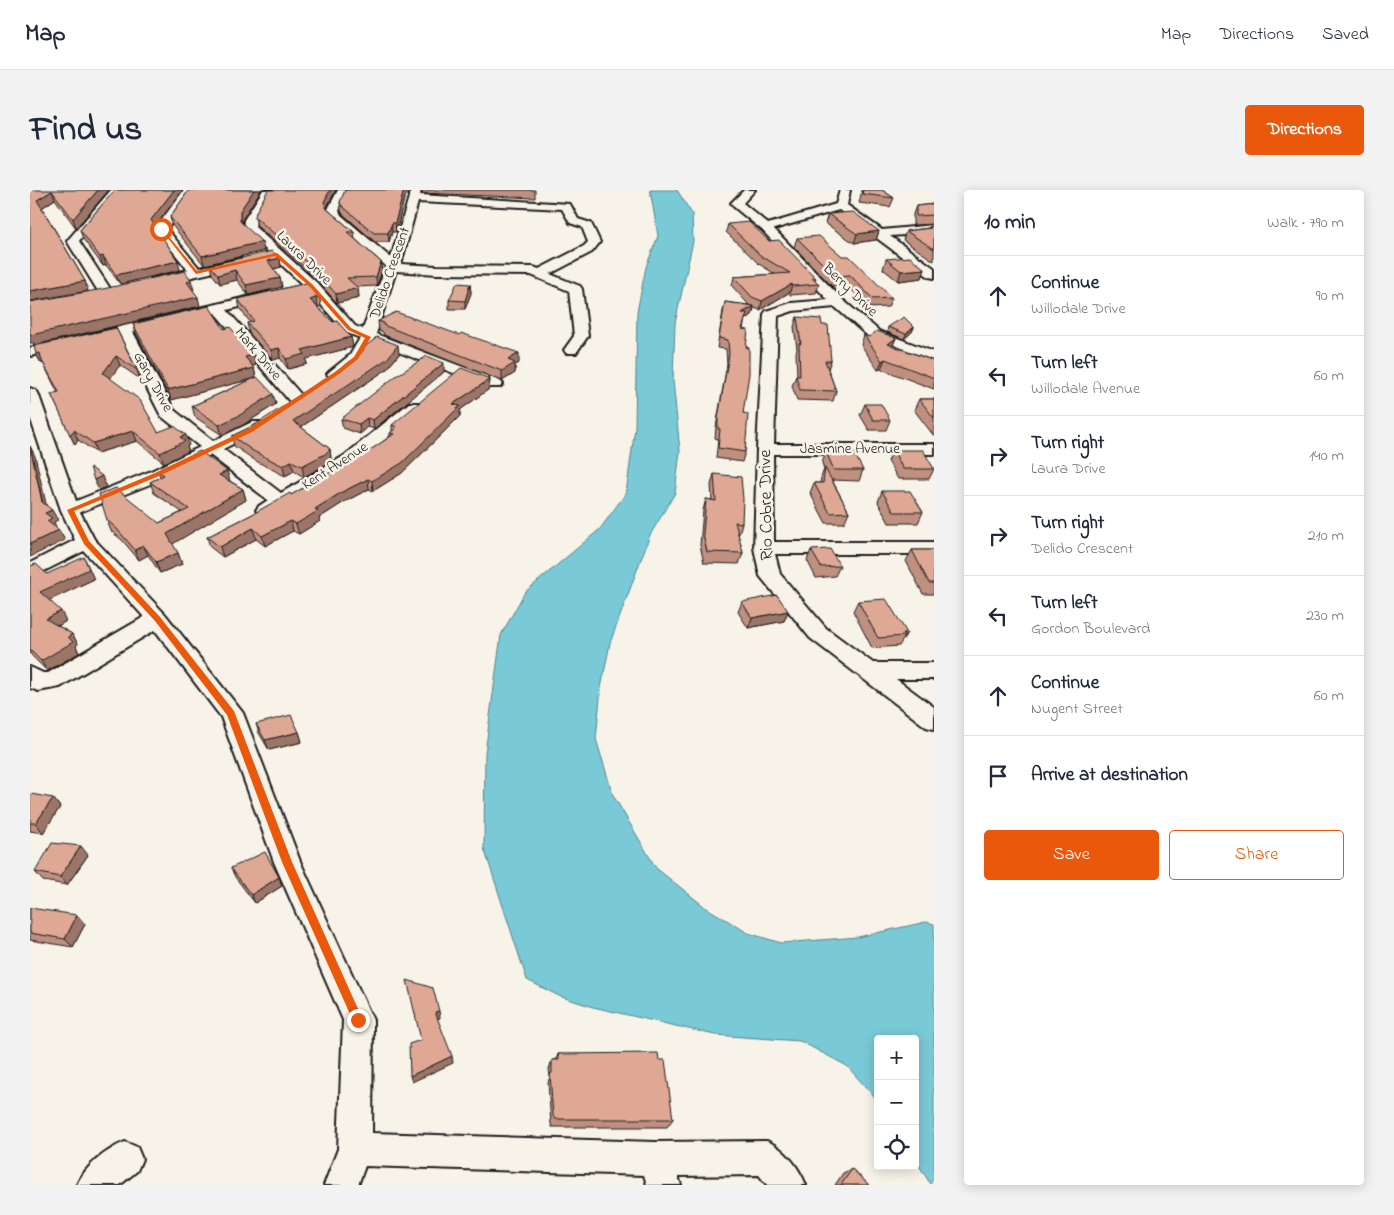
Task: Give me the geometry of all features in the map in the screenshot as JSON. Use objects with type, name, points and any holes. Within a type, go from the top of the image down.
[{"type":"street","points":[[106,293],[73,241],[117,190]]},
{"type":"street","points":[[190,190],[161,229],[196,272]]},
{"type":"street","name":"Laura Drive","points":[[268,190],[250,220],[250,228],[310,286],[350,329],[495,384]]},
{"type":"street","points":[[343,190],[333,211],[336,217],[394,267],[437,270],[533,271],[575,289],[581,336],[571,350]]},
{"type":"street","name":"Berry Drive","points":[[750,190],[737,203],[766,228],[838,303],[874,334],[934,357]]},
{"type":"street","points":[[841,206],[845,190]]},
{"type":"street","points":[[415,194],[566,206],[574,221],[586,225],[594,242],[588,249],[541,274]]},
{"type":"street","name":"Delido Crescent","points":[[70,510],[157,475],[211,447],[250,430],[297,400],[356,358],[368,337],[390,269],[394,267],[415,194]]},
{"type":"street","points":[[766,228],[841,206]]},
{"type":"street","points":[[841,206],[934,274]]},
{"type":"street","points":[[878,234],[934,229]]},
{"type":"street","points":[[142,284],[276,254]]},
{"type":"street","points":[[30,352],[310,286]]},
{"type":"street","name":"Rio Cobre Drive","points":[[838,303],[791,307],[771,314],[765,449],[764,548],[770,576],[818,633],[934,720]]},
{"type":"street","name":"Mark Drive","points":[[218,308],[297,400]]},
{"type":"street","name":"Gary Drive","points":[[124,330],[167,412],[211,447]]},
{"type":"street","points":[[444,382],[458,371]]},
{"type":"street","points":[[30,393],[37,432],[70,510],[86,542],[158,619],[231,713],[287,862],[358,1020],[355,1149],[341,1185]]},
{"type":"street","name":"Kent Avenue","points":[[251,517],[350,460],[430,394]]},
{"type":"street","points":[[211,447],[280,501]]},
{"type":"street","name":"Jasmine Avenue","points":[[765,449],[934,449]]},
{"type":"street","points":[[30,570],[86,542]]},
{"type":"street","points":[[764,548],[934,548]]},
{"type":"street","points":[[30,675],[38,682],[52,681],[158,619]]},
{"type":"street","points":[[867,671],[934,671]]},
{"type":"street","points":[[355,1149],[660,1172],[767,1158],[790,1185]]},
{"type":"street","points":[[94,1185],[125,1159]]},
{"type":"water","points":[[650,190],[677,190],[692,214],[693,241],[675,323],[673,380],[680,451],[675,493],[650,535],[610,643],[601,688],[596,739],[613,795],[656,868],[705,907],[748,933],[781,943],[858,937],[926,922],[934,924],[934,1185],[931,1185],[919,1166],[919,1035],[874,1035],[874,1096],[847,1066],[800,1041],[715,1035],[593,1007],[559,996],[527,980],[484,848],[485,753],[501,635],[525,592],[600,529],[626,493],[635,428],[637,312],[646,267],[658,236]]},
{"type":"building","points":[[98,190],[73,219],[52,191],[37,200],[85,281],[30,291],[30,191]]},
{"type":"building","points":[[115,190],[174,190],[151,220],[178,261],[116,275],[103,256],[100,257],[80,230]]},
{"type":"building","points":[[189,190],[254,190],[240,211],[240,221],[262,242],[202,256],[170,217]]},
{"type":"building","points":[[268,190],[330,190],[324,202],[327,209],[354,232],[347,232],[381,262],[376,277],[347,278],[358,288],[336,294],[321,277],[323,276],[255,217]]},
{"type":"building","points":[[345,190],[404,190],[395,223],[392,223],[388,233],[374,233],[341,205],[340,202]]},
{"type":"building","points":[[863,190],[882,190],[894,198],[862,194]]},
{"type":"building","points":[[934,204],[934,215],[916,216],[916,206]]},
{"type":"building","points":[[853,212],[879,231],[857,234],[828,214]]},
{"type":"building","points":[[749,222],[769,241],[779,240],[816,278],[812,278],[819,284],[793,286],[792,284],[762,301],[752,297],[734,277],[790,273],[761,256],[728,224]]},
{"type":"building","points":[[934,225],[934,249],[906,231],[931,228],[929,227]]},
{"type":"building","points":[[819,236],[842,256],[849,256],[892,298],[873,299],[850,275],[835,276],[797,238]]},
{"type":"building","points":[[272,251],[280,258],[268,261],[280,278],[246,285],[235,270],[218,275],[210,265]]},
{"type":"building","points":[[910,257],[925,269],[901,271],[886,259]]},
{"type":"building","points":[[185,271],[191,280],[187,282],[198,297],[31,335],[30,333],[30,302],[103,289]]},
{"type":"building","points":[[307,283],[320,298],[314,296],[316,298],[310,300],[333,322],[337,321],[351,337],[302,350],[305,354],[286,359],[279,348],[271,350],[247,323],[254,321],[238,299]]},
{"type":"building","points":[[457,283],[470,284],[465,301],[449,300]]},
{"type":"building","points":[[725,302],[754,306],[742,313],[747,313],[742,329],[748,330],[746,347],[749,348],[749,374],[743,413],[748,414],[745,452],[718,448],[720,429],[718,429],[718,418],[729,354],[728,340],[719,338]]},
{"type":"building","points":[[209,306],[224,329],[230,327],[254,355],[245,357],[254,368],[168,390],[133,324]]},
{"type":"building","points":[[396,312],[459,335],[461,333],[519,353],[508,360],[515,363],[502,371],[383,325],[384,323],[378,321]]},
{"type":"building","points":[[797,317],[821,319],[822,325],[828,325],[831,361],[825,361],[836,391],[800,390],[796,376],[800,376],[799,343],[801,344]]},
{"type":"building","points":[[904,317],[914,327],[906,334],[888,327]]},
{"type":"building","points":[[116,328],[137,370],[116,356],[103,373],[140,400],[158,432],[174,426],[186,435],[180,437],[185,441],[160,453],[133,431],[93,443],[74,430],[70,435],[51,394],[59,392],[42,361],[40,353],[36,354],[34,346]]},
{"type":"building","points":[[877,331],[896,338],[888,344],[934,361],[934,378],[885,359],[882,361],[864,335],[869,337]]},
{"type":"building","points":[[377,337],[398,345],[387,359],[293,421],[330,449],[325,454],[302,466],[291,461],[283,466],[253,451],[232,436],[255,425],[342,368]]},
{"type":"building","points":[[427,356],[444,363],[373,420],[367,418],[359,424],[341,419],[396,376]]},
{"type":"building","points":[[461,368],[490,379],[453,404],[460,406],[402,463],[372,481],[368,479],[342,492],[315,509],[318,511],[296,524],[291,521],[262,536],[253,528],[220,547],[207,537],[290,493],[291,495],[366,453],[394,434],[390,433],[397,427],[392,425]]},
{"type":"building","points":[[257,377],[273,394],[240,415],[219,425],[192,406]]},
{"type":"building","points":[[919,399],[934,399],[934,418]]},
{"type":"building","points":[[865,404],[881,404],[890,420],[873,420]]},
{"type":"building","points":[[30,446],[42,502],[52,510],[45,513],[52,518],[47,521],[59,530],[30,544]]},
{"type":"building","points":[[893,450],[923,450],[934,469],[903,469]]},
{"type":"building","points":[[200,451],[227,471],[219,475],[243,489],[167,534],[178,553],[156,562],[143,545],[135,550],[107,520],[99,494],[116,488],[159,523],[189,509],[150,482],[164,475],[158,471]]},
{"type":"building","points":[[826,452],[854,453],[863,470],[834,470]]},
{"type":"building","points":[[90,467],[102,476],[94,480]]},
{"type":"building","points":[[825,468],[849,512],[830,513],[814,483],[823,483]]},
{"type":"building","points":[[714,474],[741,477],[743,499],[742,523],[735,522],[743,553],[707,552],[703,534],[706,499],[716,501]]},
{"type":"building","points":[[882,491],[910,491],[923,512],[894,512]]},
{"type":"building","points":[[830,549],[840,566],[821,567],[811,550]]},
{"type":"building","points":[[912,550],[934,550],[934,583],[929,583]]},
{"type":"building","points":[[84,557],[89,569],[40,592],[61,611],[46,619],[72,634],[68,637],[73,642],[41,661],[30,650],[30,566],[36,564],[47,574]]},
{"type":"building","points":[[777,595],[788,611],[752,618],[742,602]]},
{"type":"building","points":[[886,599],[907,633],[903,633],[905,636],[878,638],[858,601]]},
{"type":"building","points":[[291,715],[299,732],[265,740],[256,724]]},
{"type":"building","points":[[31,794],[53,798],[36,823],[30,823]]},
{"type":"building","points":[[52,843],[81,846],[60,877],[35,872]]},
{"type":"building","points":[[265,852],[279,877],[251,895],[231,868]]},
{"type":"building","points":[[30,908],[77,915],[65,939],[30,933]]},
{"type":"building","points":[[407,980],[433,988],[439,1011],[435,1012],[452,1056],[410,1076],[409,1044],[421,1040]]},
{"type":"building","points":[[658,1053],[659,1060],[665,1060],[673,1119],[555,1119],[553,1116],[550,1074],[552,1073],[552,1060],[559,1060],[558,1054]]},
{"type":"building","points":[[852,1169],[869,1185],[841,1185]]},
{"type":"route","points":[[161,229],[196,272],[276,254],[312,286],[350,329],[368,337],[356,358],[337,373],[250,430],[211,447],[157,475],[70,510],[86,542],[158,619],[231,713],[287,862],[358,1020]]}]
